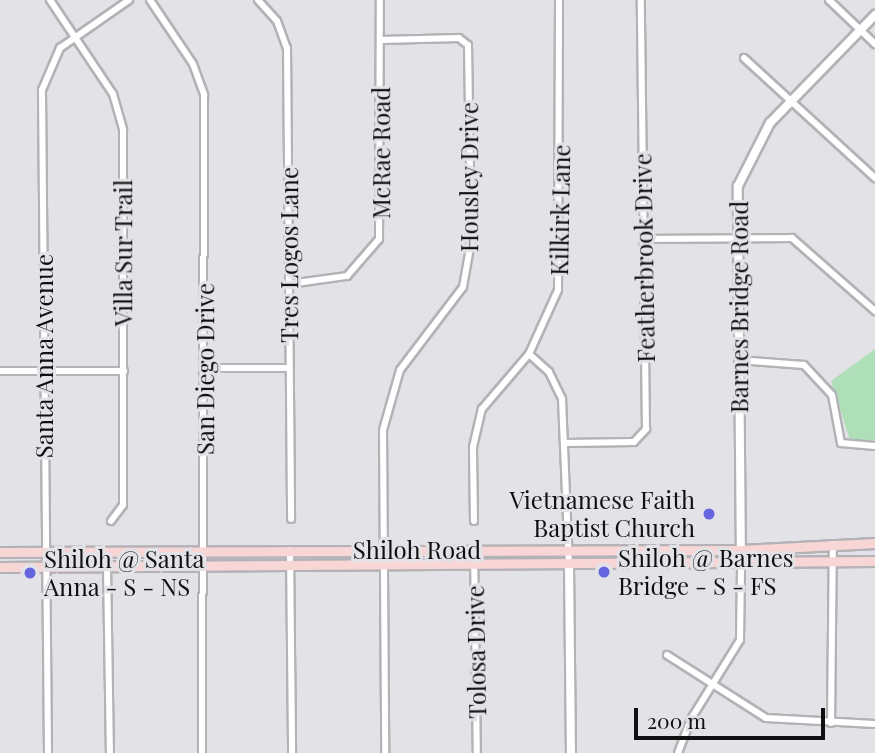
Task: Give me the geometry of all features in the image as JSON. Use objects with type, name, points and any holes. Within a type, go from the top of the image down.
[{"type":"main road","name":"Shiloh Road","points":[[0,552],[741,550],[875,543]]},
{"type":"main road","name":"Shiloh Road","points":[[0,567],[741,565],[875,561]]},
{"type":"street","name":"Villa Sur Trail","points":[[50,0],[113,94],[123,130],[124,505],[111,521]]},
{"type":"street","name":"Santa Anna Avenue","points":[[48,753],[43,90],[52,59],[73,36],[129,0]]},
{"type":"street","name":"San Diego Drive","points":[[150,0],[193,64],[204,95],[206,494],[198,551],[202,753]]},
{"type":"street","name":"Tres Logos Lane","points":[[258,0],[277,22],[287,48],[291,519]]},
{"type":"street","name":"McRae Road","points":[[289,284],[347,276],[379,239],[380,0]]},
{"type":"street","name":"Kilkirk Lane","points":[[474,521],[475,427],[489,397],[529,354],[554,305],[561,269],[559,0]]},
{"type":"street","name":"Featherbrook Drive","points":[[566,443],[643,438],[641,0]]},
{"type":"street","points":[[829,0],[875,44]]},
{"type":"street","name":"Barnes Bridge Road","points":[[741,565],[737,238],[743,171],[757,142],[793,99],[875,15]]},
{"type":"street","name":"Housley Drive","points":[[381,40],[459,38],[468,45],[471,242],[463,287],[408,356],[387,406],[383,550],[385,753]]},
{"type":"street","points":[[744,58],[793,99],[875,178]]},
{"type":"street","points":[[643,239],[737,238],[802,242],[875,311]]},
{"type":"street","points":[[529,354],[558,385],[566,443],[570,551],[571,753]]},
{"type":"street","points":[[738,360],[804,365],[832,395],[841,443],[875,446]]},
{"type":"street","points":[[205,368],[289,368]]},
{"type":"street","points":[[0,371],[124,371]]},
{"type":"street","points":[[831,723],[833,544]]},
{"type":"street","points":[[290,550],[292,753]]},
{"type":"street","name":"Tolosa Drive","points":[[474,550],[477,753]]},
{"type":"street","points":[[678,753],[740,639],[741,565]]},
{"type":"street","points":[[107,566],[110,753]]},
{"type":"street","points":[[667,655],[713,686],[779,722],[875,724]]},
{"type":"green space","points":[[875,349],[875,440],[850,440],[831,381]]},
{"type":"place","name":"Vietnamese Faith Baptist Church","points":[[709,514]]},
{"type":"place","name":"Shiloh @ Barnes Bridge - S - FS","points":[[604,572]]},
{"type":"place","name":"Shiloh @ Santa Anna - S - NS","points":[[30,573]]}]
